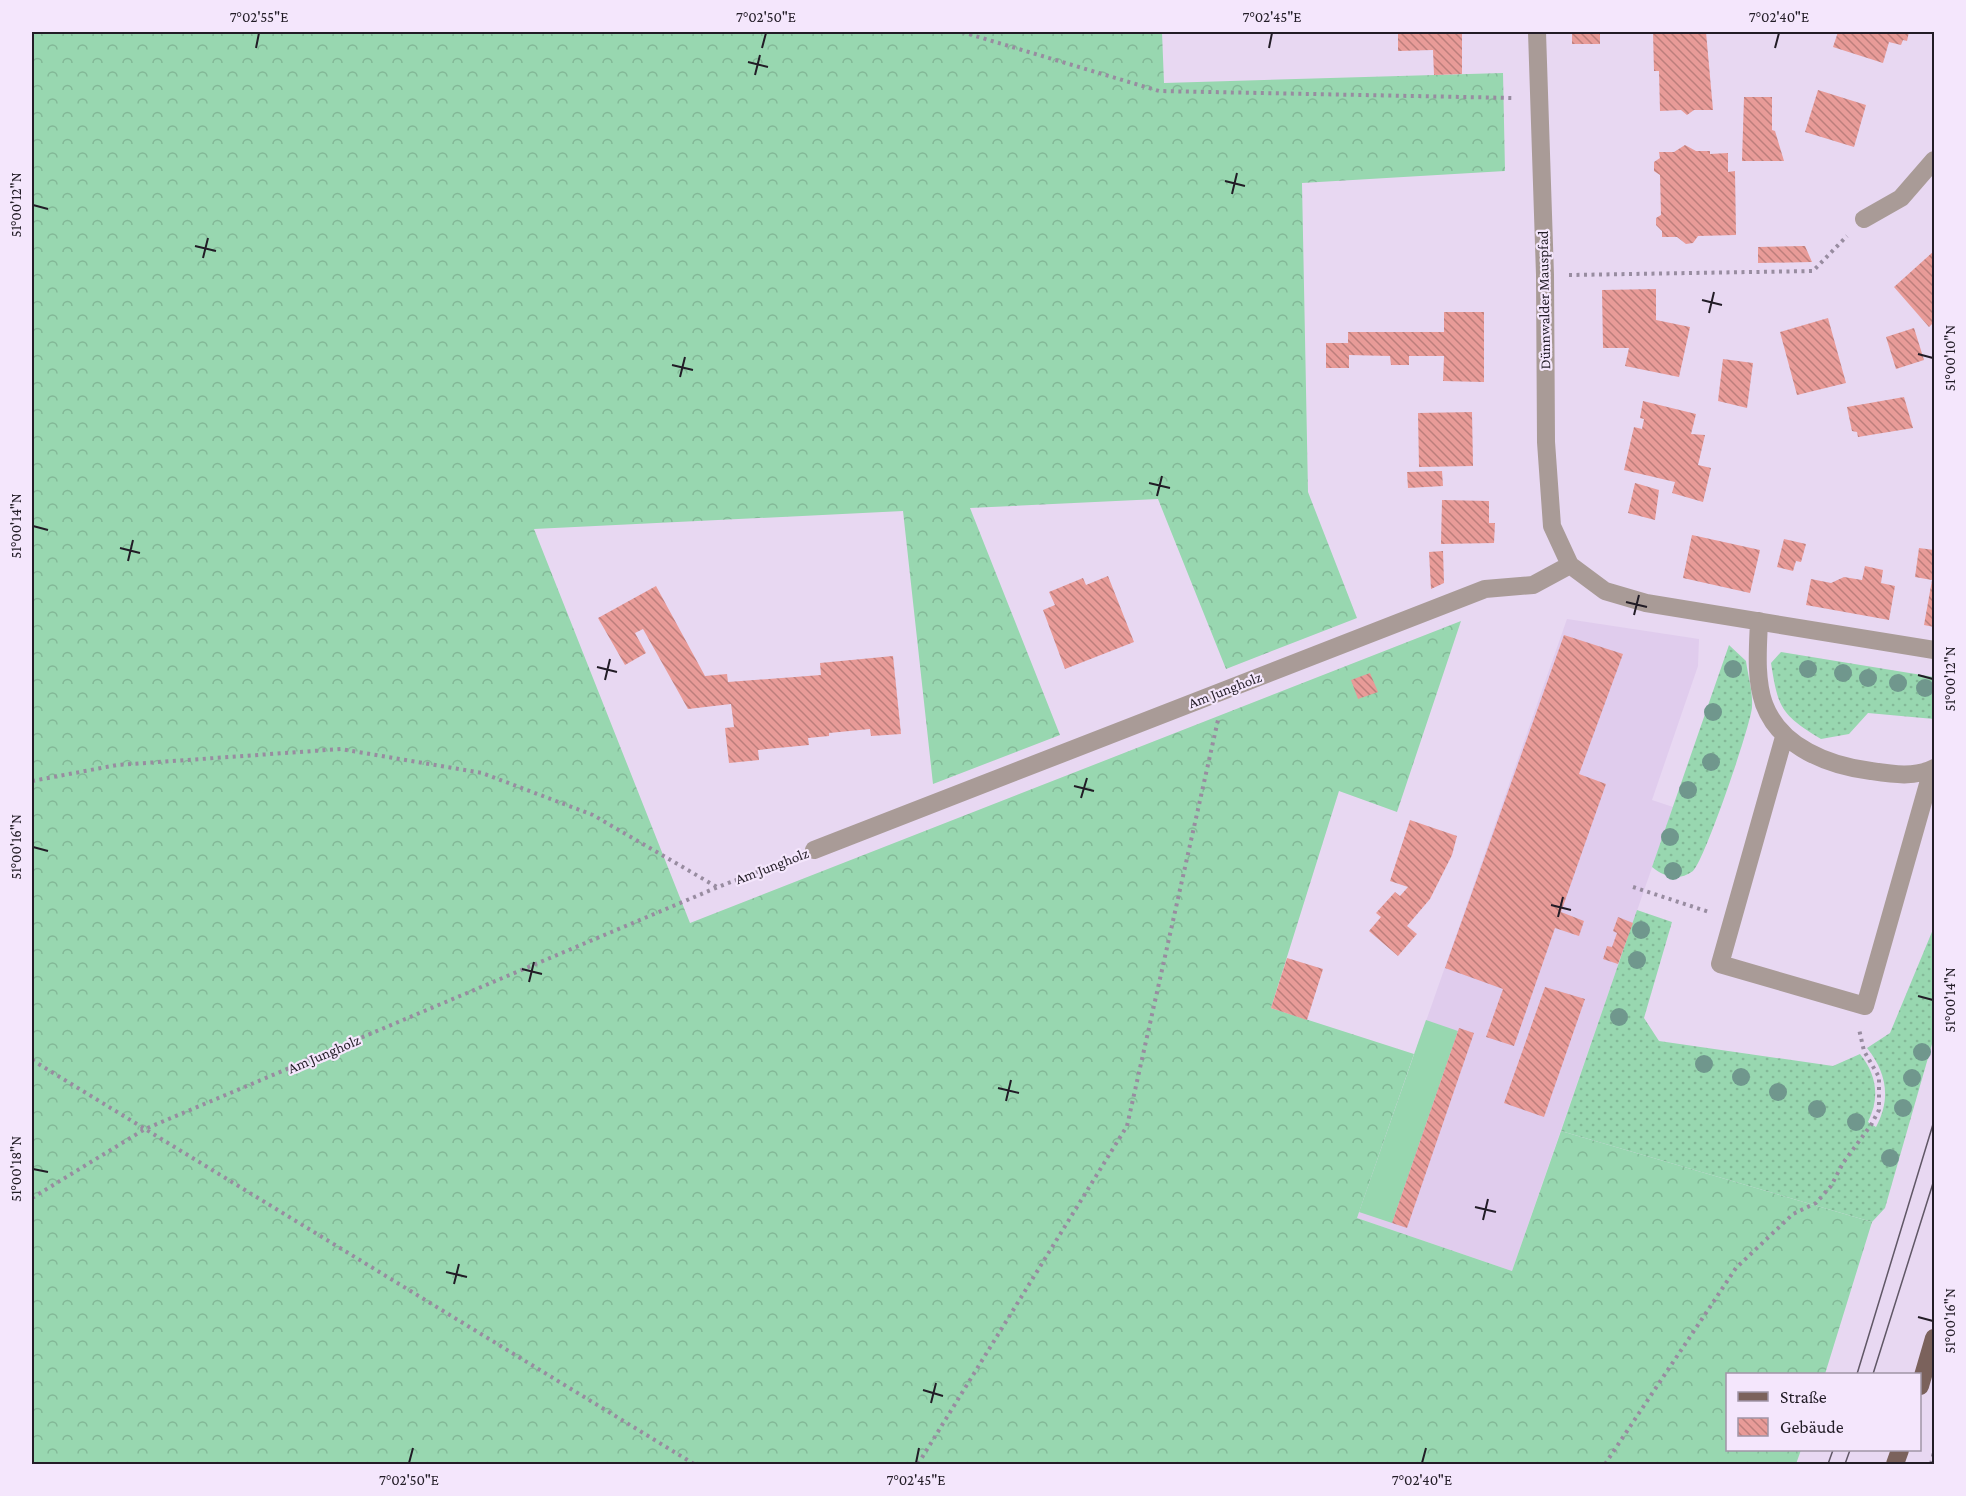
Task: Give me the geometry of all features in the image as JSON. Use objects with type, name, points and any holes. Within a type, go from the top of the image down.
[{"type":"main road","points":[[1921,1383],[1935,1338]]},
{"type":"street","name":"Dünnwalder Mauspfad","points":[[1537,32],[1545,275],[1546,442],[1552,526],[1570,564],[1605,591],[1646,603],[1935,650]]},
{"type":"street","points":[[1864,219],[1900,198],[1935,160]]},
{"type":"street","name":"Am Jungholz","points":[[814,850],[1485,589],[1533,585],[1570,564]]},
{"type":"street","points":[[1759,621],[1757,661],[1764,704],[1784,737],[1816,757],[1858,770],[1900,775],[1933,769],[1865,1006],[1720,964],[1784,737]]},
{"type":"path","points":[[962,32],[1159,91],[1539,98]]},
{"type":"path","points":[[1545,275],[1813,271],[1864,219]]},
{"type":"path","points":[[918,1464],[1127,1126],[1225,690]]},
{"type":"path","points":[[32,781],[117,765],[340,749],[482,773],[593,815],[718,887]]},
{"type":"path","name":"Am Jungholz","points":[[32,1198],[145,1129],[718,887],[814,850]]},
{"type":"path","points":[[1633,887],[1732,920]]},
{"type":"path","points":[[1605,1464],[1736,1268],[1793,1214],[1816,1203],[1832,1186],[1843,1163],[1872,1125],[1879,1110],[1881,1093],[1879,1077],[1864,1051]]},
{"type":"path","points":[[32,1060],[694,1464]]},
{"type":"path","points":[[1931,1464],[1935,1452]]},
{"type":"shaded area","points":[[1567,619],[1699,639],[1698,666],[1652,800],[1673,807],[1512,1271],[1357,1218]]},
{"type":"green space","points":[[32,32],[1162,32],[1164,83],[1503,73],[1505,171],[1302,183],[1308,492],[1357,618],[1226,669],[1158,499],[970,508],[1060,735],[933,784],[903,511],[534,529],[690,923],[1461,621],[1397,812],[1339,791],[1271,1008],[1414,1054],[1357,1218],[1512,1271],[1561,1131],[1872,1222],[1825,1373],[1726,1373],[1726,1451],[1801,1451],[1796,1464],[32,1464]]},
{"type":"green space","points":[[1729,645],[1746,661],[1752,696],[1750,719],[1726,792],[1699,862],[1693,871],[1672,877],[1652,867]]},
{"type":"green space","points":[[1781,652],[1934,677],[1934,719],[1868,713],[1849,734],[1821,739],[1789,716],[1779,700],[1771,663]]},
{"type":"green space","points":[[1637,910],[1672,922],[1644,1018],[1659,1041],[1833,1066],[1860,1054],[1870,1070],[1875,1087],[1874,1104],[1868,1122],[1876,1127],[1884,1106],[1885,1086],[1879,1067],[1867,1048],[1890,1033],[1934,927],[1934,1037],[1885,1208],[1872,1222],[1561,1131]]},
{"type":"green space","points":[[1426,1020],[1458,1031],[1392,1223],[1359,1212]]},
{"type":"building","points":[[1398,32],[1462,32],[1462,74],[1434,75],[1433,50],[1398,51]]},
{"type":"building","points":[[1572,32],[1600,32],[1600,44],[1572,44]]},
{"type":"building","points":[[1653,32],[1706,32],[1713,110],[1694,110],[1687,115],[1681,110],[1660,111],[1659,71],[1654,71]]},
{"type":"building","points":[[1838,32],[1909,32],[1907,41],[1903,40],[1901,45],[1889,42],[1883,63],[1833,47]]},
{"type":"building","points":[[1818,90],[1866,105],[1854,147],[1805,132]]},
{"type":"building","points":[[1744,97],[1772,97],[1772,130],[1775,131],[1784,161],[1742,161]]},
{"type":"building","points":[[1685,145],[1696,151],[1710,151],[1710,154],[1728,153],[1728,172],[1735,171],[1736,235],[1698,236],[1693,243],[1686,244],[1677,237],[1662,237],[1662,231],[1656,225],[1656,218],[1661,215],[1660,175],[1654,171],[1654,162],[1660,158],[1659,152],[1674,152]]},
{"type":"building","points":[[1805,246],[1812,262],[1758,263],[1758,247]]},
{"type":"building","points":[[1934,251],[1934,322],[1929,327],[1894,287]]},
{"type":"building","points":[[1656,289],[1656,320],[1690,327],[1679,377],[1625,366],[1629,348],[1603,348],[1602,290]]},
{"type":"building","points":[[1444,312],[1484,312],[1484,382],[1443,381],[1444,356],[1409,356],[1409,365],[1391,365],[1390,356],[1349,355],[1349,368],[1326,368],[1326,343],[1348,343],[1348,332],[1444,332]]},
{"type":"building","points":[[1828,318],[1846,383],[1797,395],[1780,332]]},
{"type":"building","points":[[1914,328],[1924,360],[1896,369],[1886,337]]},
{"type":"building","points":[[1723,359],[1753,363],[1747,408],[1718,401]]},
{"type":"building","points":[[1904,397],[1913,428],[1858,437],[1857,432],[1852,431],[1847,407]]},
{"type":"building","points":[[1643,401],[1696,414],[1691,434],[1705,435],[1698,465],[1711,468],[1703,502],[1672,493],[1675,482],[1624,470],[1634,427],[1642,429],[1644,419],[1640,418]]},
{"type":"building","points":[[1472,412],[1473,466],[1419,467],[1418,413]]},
{"type":"building","points":[[1442,471],[1443,486],[1408,488],[1407,472]]},
{"type":"building","points":[[1635,483],[1659,490],[1655,520],[1628,513]]},
{"type":"building","points":[[1442,500],[1489,501],[1489,523],[1495,523],[1494,543],[1441,544]]},
{"type":"building","points":[[1692,535],[1760,550],[1750,593],[1683,578]]},
{"type":"building","points":[[1784,539],[1806,544],[1801,562],[1796,561],[1793,571],[1777,567]]},
{"type":"building","points":[[1919,548],[1934,550],[1934,627],[1924,625],[1932,580],[1915,577]]},
{"type":"building","points":[[1443,551],[1444,583],[1431,589],[1429,552]]},
{"type":"building","points":[[1865,566],[1883,570],[1881,583],[1895,586],[1889,620],[1806,605],[1811,579],[1831,583],[1844,577],[1862,580]]},
{"type":"building","points":[[1108,576],[1134,642],[1065,669],[1043,610],[1055,605],[1049,592],[1083,578],[1086,585]]},
{"type":"building","points":[[656,586],[705,676],[727,674],[728,682],[821,675],[820,663],[893,656],[901,734],[871,736],[870,729],[829,733],[829,736],[808,738],[809,745],[758,750],[759,760],[729,763],[725,728],[734,727],[731,704],[688,709],[643,629],[635,633],[646,653],[625,665],[598,618]]},
{"type":"building","points":[[1564,635],[1623,654],[1579,774],[1606,784],[1561,912],[1584,921],[1579,936],[1555,928],[1514,1046],[1486,1037],[1503,989],[1445,968]]},
{"type":"building","points":[[1370,673],[1378,692],[1358,699],[1351,680]]},
{"type":"building","points":[[1410,820],[1457,836],[1452,855],[1430,899],[1407,926],[1417,934],[1398,956],[1369,931],[1381,917],[1376,913],[1395,892],[1400,896],[1408,887],[1390,881]]},
{"type":"building","points":[[1618,917],[1633,923],[1618,964],[1603,959],[1607,946],[1612,947],[1617,933],[1613,931]]},
{"type":"building","points":[[1287,958],[1323,969],[1307,1020],[1271,1008]]},
{"type":"building","points":[[1545,987],[1585,999],[1544,1117],[1504,1103]]},
{"type":"building","points":[[1459,1028],[1474,1033],[1407,1228],[1392,1223]]},
{"type":"tram line","points":[[1857,1373],[1934,1121]]},
{"type":"tram line","points":[[1873,1373],[1934,1180]]},
{"type":"tram line","points":[[1828,1464],[1833,1451]]},
{"type":"tram line","points":[[1845,1464],[1850,1451]]}]
